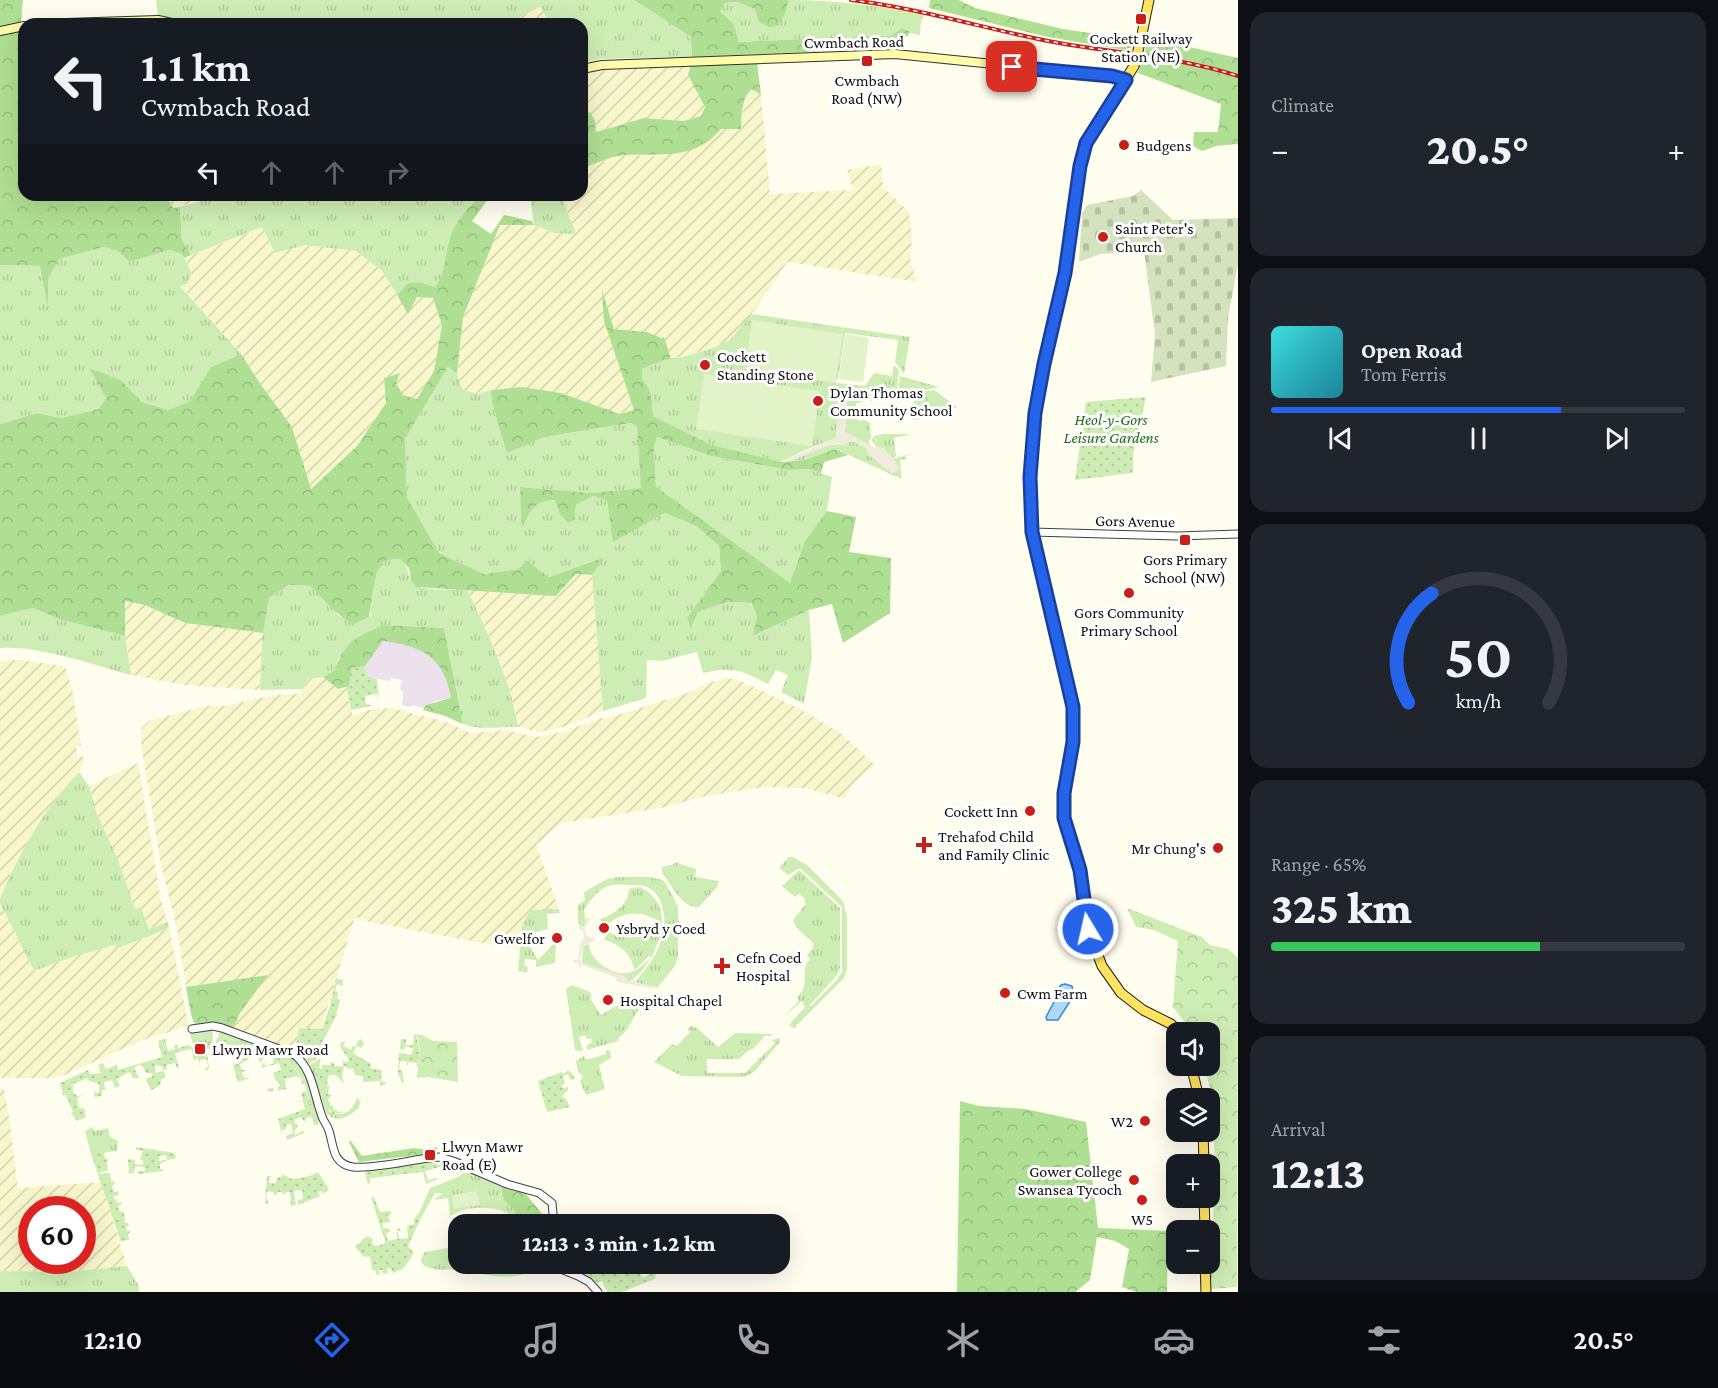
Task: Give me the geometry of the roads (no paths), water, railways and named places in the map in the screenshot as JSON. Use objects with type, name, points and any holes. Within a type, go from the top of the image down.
[{"type":"main road","points":[[1149,0],[1134,66],[1086,143],[1080,166],[1065,273],[1035,413],[1030,477],[1032,532],[1073,707],[1073,742],[1064,793],[1064,818],[1080,870],[1093,946],[1103,968],[1121,993],[1143,1010],[1166,1022]]},
{"type":"main road","points":[[0,31],[18,27]]},
{"type":"main road","name":"Cwmbach Road","points":[[588,68],[602,65],[895,54],[1112,76],[1126,80]]},
{"type":"main road","points":[[1206,1274],[1206,1292]]},
{"type":"street","name":"Gors Avenue","points":[[1032,532],[1177,536],[1238,534]]},
{"type":"street","points":[[192,1029],[213,1026],[222,1028],[301,1060],[309,1075],[323,1120],[329,1131],[333,1150],[340,1161],[354,1167],[428,1158],[446,1159],[507,1184],[544,1195],[554,1208],[554,1214]]},
{"type":"street","points":[[575,1274],[589,1282],[598,1292]]},
{"type":"water","points":[[1061,985],[1072,986],[1074,995],[1058,1020],[1047,1020],[1046,1017],[1055,1000],[1055,993]]},
{"type":"railway","points":[[851,0],[925,13],[1048,41],[1168,59],[1238,76]]},
{"type":"place","name":"Cockett Railway Station (NE)","points":[[1141,19]]},
{"type":"place","name":"Cwmbach Road (NW)","points":[[867,61]]},
{"type":"place","name":"Budgens","points":[[1124,145]]},
{"type":"place","name":"Saint Peter's Church","points":[[1103,237]]},
{"type":"place","name":"Cockett Standing Stone","points":[[705,365]]},
{"type":"place","name":"Dylan Thomas Community School","points":[[818,401]]},
{"type":"place","name":"Gors Primary School (NW)","points":[[1185,540]]},
{"type":"place","name":"Gors Community Primary School","points":[[1129,593]]},
{"type":"place","name":"Cockett Inn","points":[[1030,811]]},
{"type":"place","name":"Trehafod Child and Family Clinic","points":[[924,845]]},
{"type":"place","name":"Mr Chung's","points":[[1218,848]]},
{"type":"place","name":"Ysbryd y Coed","points":[[604,928]]},
{"type":"place","name":"Gwelfor","points":[[557,938]]},
{"type":"place","name":"Cefn Coed Hospital","points":[[722,966]]},
{"type":"place","name":"Cwm Farm","points":[[1005,993]]},
{"type":"place","name":"Hospital Chapel","points":[[608,1000]]},
{"type":"place","name":"Llwyn Mawr Road","points":[[200,1049]]},
{"type":"place","name":"W2","points":[[1145,1121]]},
{"type":"place","name":"Llwyn Mawr Road (E)","points":[[430,1155]]},
{"type":"place","name":"Gower College Swansea Tycoch","points":[[1134,1180]]},
{"type":"place","name":"W5","points":[[1142,1200]]},
{"type":"park label","name":"Heol-y-Gors Leisure Gardens","points":[[1111,428]]}]
